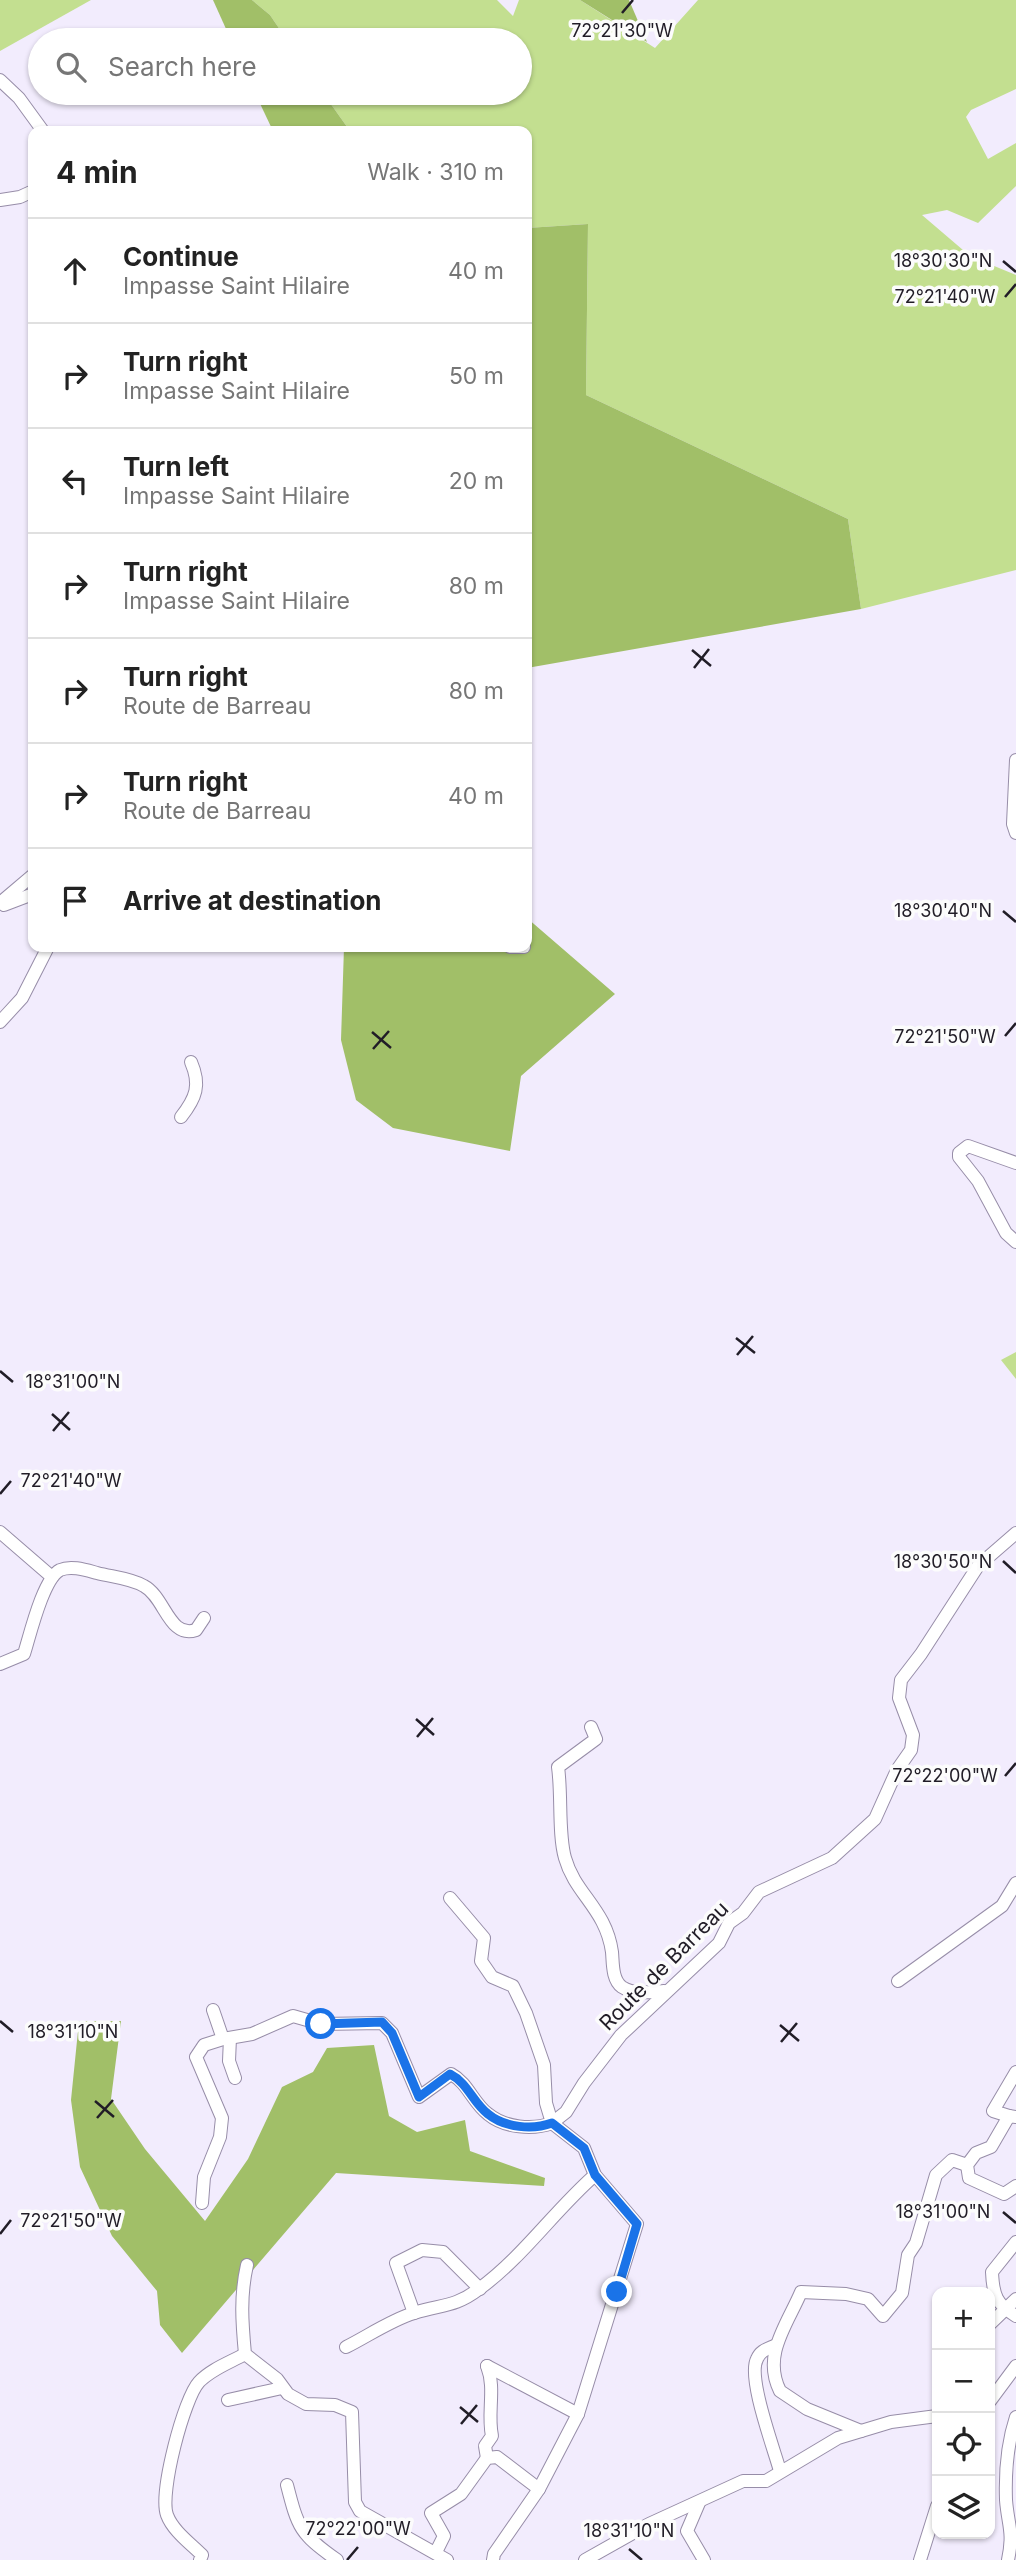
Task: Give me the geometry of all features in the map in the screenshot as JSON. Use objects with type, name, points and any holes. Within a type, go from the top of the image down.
[{"type":"street","points":[[0,80],[19,98],[39,126]]},
{"type":"street","points":[[0,200],[28,193]]},
{"type":"street","points":[[1016,760],[1013,824],[1016,833]]},
{"type":"street","points":[[0,905],[28,880]]},
{"type":"street","points":[[0,905],[28,896]]},
{"type":"street","points":[[0,1022],[22,998],[45,952]]},
{"type":"street","points":[[181,1117],[191,1102],[197,1085],[191,1062]]},
{"type":"street","points":[[1016,1163],[968,1146],[959,1157],[978,1181],[1006,1233],[1016,1242]]},
{"type":"street","points":[[0,1532],[52,1577]]},
{"type":"street","name":"Route de Barreau","points":[[552,2123],[566,2112],[615,2042],[664,1991],[681,1980],[698,1960],[719,1943],[729,1923],[744,1913],[759,1892],[832,1858],[875,1819],[897,1770],[912,1750],[914,1735],[899,1698],[901,1680],[978,1566],[1016,1533]]},
{"type":"street","points":[[0,1664],[24,1654],[52,1577],[67,1568],[83,1569],[144,1586],[156,1595],[177,1629],[187,1633],[196,1630],[204,1618]]},
{"type":"street","points":[[592,1727],[596,1739],[558,1767],[564,1857],[606,1927],[615,1980],[623,1987],[643,1993],[664,1991]]},
{"type":"street","points":[[898,1981],[1002,1906],[1016,1883]]},
{"type":"street","points":[[450,1899],[484,1938],[481,1961],[492,1977],[513,1986],[526,2013],[544,2065],[546,2103],[552,2123],[584,2148],[595,2175],[637,2224],[578,2414],[539,2488],[494,2554],[493,2560]]},
{"type":"street","points":[[214,2010],[226,2038],[229,2061],[235,2078]]},
{"type":"street","points":[[202,2203],[204,2177],[220,2137],[222,2118],[196,2057],[204,2045],[252,2034],[293,2016],[321,2024],[382,2022],[392,2033],[419,2097],[450,2074],[459,2079],[488,2114],[502,2121],[541,2127],[552,2123]]},
{"type":"street","points":[[1016,2072],[993,2111],[1013,2117],[991,2147],[976,2153],[967,2165],[969,2178],[1004,2194],[1016,2186]]},
{"type":"street","points":[[861,2431],[807,2409],[780,2391],[772,2363],[774,2346],[801,2292],[846,2294],[868,2299],[883,2316],[902,2293],[908,2255],[916,2243],[936,2175],[952,2160],[967,2165]]},
{"type":"street","points":[[346,2347],[414,2313],[454,2305],[480,2289],[514,2259],[568,2199],[595,2175]]},
{"type":"street","points":[[1016,2242],[992,2272],[993,2295],[1003,2308],[1016,2316]]},
{"type":"street","points":[[414,2313],[396,2263],[422,2250],[443,2252],[480,2289]]},
{"type":"street","points":[[247,2265],[241,2301],[245,2354],[277,2379],[282,2388],[306,2403],[335,2405],[352,2412],[355,2502],[358,2508],[364,2515],[442,2556],[444,2536],[431,2513],[461,2494],[487,2458],[485,2446],[492,2436],[488,2418],[492,2379],[487,2366],[578,2414]]},
{"type":"street","points":[[995,2318],[1016,2298]]},
{"type":"street","points":[[774,2346],[764,2350],[756,2359],[754,2377],[780,2471]]},
{"type":"street","points":[[205,2558],[174,2528],[166,2513],[166,2488],[191,2394],[205,2377],[245,2354]]},
{"type":"street","points":[[995,2394],[1016,2366]]},
{"type":"street","points":[[228,2400],[282,2388]]},
{"type":"street","points":[[584,2560],[649,2525],[743,2481],[766,2481],[838,2438],[891,2422],[932,2417]]},
{"type":"street","points":[[1009,2560],[1013,2535],[1006,2502],[1007,2443],[1016,2417]]},
{"type":"street","points":[[487,2458],[497,2458],[539,2488]]},
{"type":"street","points":[[287,2485],[295,2515],[308,2539],[337,2560]]},
{"type":"street","points":[[699,2503],[687,2531],[704,2560]]},
{"type":"street","points":[[920,2560],[932,2523]]},
{"type":"green space","points":[[0,0],[91,0],[41,28],[28,28],[28,35],[0,51]]},
{"type":"green space","points":[[213,0],[252,0],[270,15],[279,28],[226,28]]},
{"type":"green space","points":[[252,0],[497,0],[513,16],[519,0],[580,0],[655,48],[698,0],[1016,0],[1016,89],[971,110],[966,117],[988,159],[1016,143],[1016,186],[978,223],[947,210],[922,215],[970,256],[1016,275],[1016,570],[861,609],[848,519],[586,395],[588,224],[532,228],[532,126],[346,126],[332,105],[532,105],[532,28],[279,28],[270,15]]},
{"type":"green space","points":[[580,0],[629,0],[647,42]]},
{"type":"green space","points":[[261,105],[332,105],[346,126],[271,126]]},
{"type":"green space","points":[[588,224],[586,395],[848,519],[861,609],[532,667],[532,228]]},
{"type":"green space","points":[[532,922],[615,994],[521,1076],[510,1151],[393,1128],[356,1100],[341,1040],[344,952],[532,952]]},
{"type":"green space","points":[[1016,1352],[1016,1379],[1001,1360]]},
{"type":"green space","points":[[79,2021],[121,2021],[111,2099],[145,2149],[205,2221],[248,2159],[282,2087],[313,2072],[327,2048],[374,2045],[389,2116],[417,2132],[465,2120],[470,2151],[545,2178],[544,2186],[336,2173],[182,2353],[160,2325],[157,2291],[112,2236],[80,2167],[71,2100]]},
{"type":"route","points":[[321,2024],[382,2022],[392,2033],[419,2097],[450,2074],[459,2079],[488,2114],[519,2126],[541,2127],[552,2123],[584,2148],[595,2175],[637,2224],[617,2292]]}]
